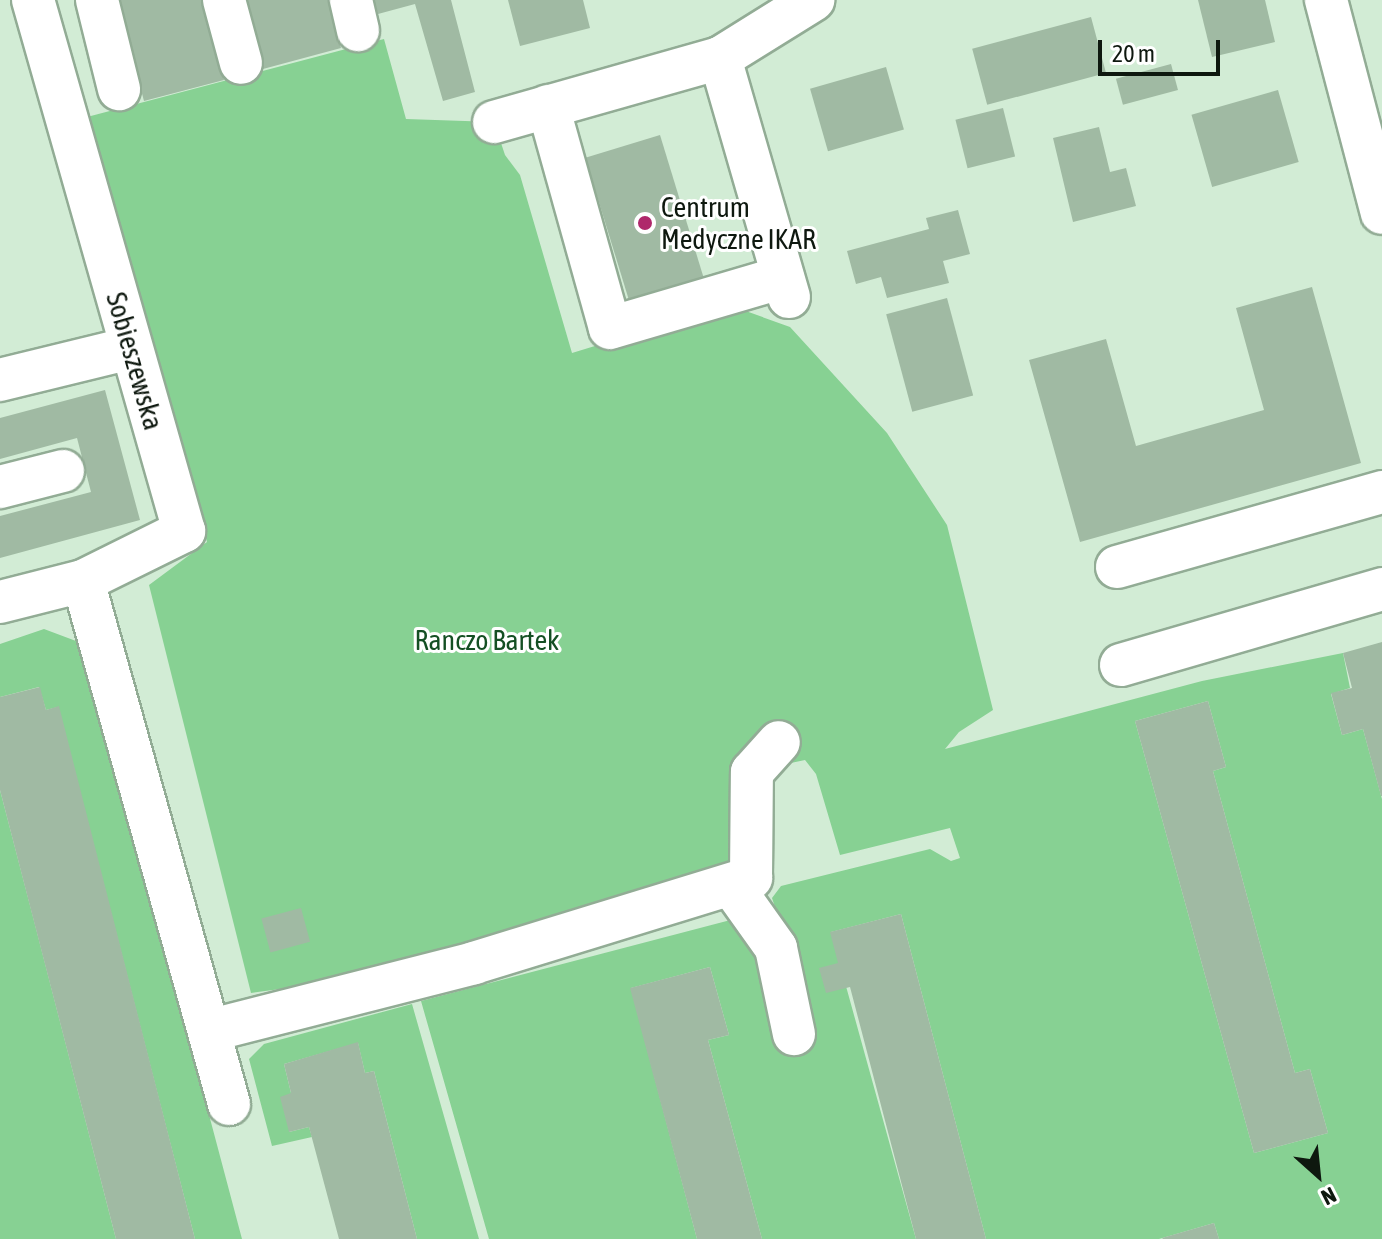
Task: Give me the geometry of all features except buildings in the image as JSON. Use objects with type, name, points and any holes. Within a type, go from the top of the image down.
[{"type":"street","name":"Sobieszewska","points":[[0,602],[83,581],[184,531],[33,0]]},
{"type":"street","points":[[97,0],[119,89]]},
{"type":"street","points":[[224,0],[241,63]]},
{"type":"street","points":[[494,122],[720,58],[813,0]]},
{"type":"street","points":[[1326,0],[1382,213]]},
{"type":"street","points":[[548,106],[610,328],[786,287],[720,58]]},
{"type":"street","points":[[0,380],[130,348]]},
{"type":"street","points":[[0,487],[63,471]]},
{"type":"street","points":[[1117,567],[1382,492]]},
{"type":"street","points":[[83,581],[212,1030],[229,1104]]},
{"type":"street","points":[[1121,665],[1382,589]]},
{"type":"street","points":[[212,1030],[474,963],[751,878],[752,772],[779,742]]},
{"type":"street","points":[[732,886],[776,948],[794,1034]]},
{"type":"green space","name":"Ranczo Bartek","points":[[384,39],[406,119],[494,122],[505,155],[520,175],[572,353],[729,305],[790,327],[887,433],[947,525],[993,710],[959,732],[945,749],[1202,681],[1343,653],[1350,688],[1331,694],[1342,735],[1363,729],[1382,799],[1382,1239],[1219,1239],[1214,1223],[1159,1239],[986,1239],[901,914],[831,932],[916,1239],[762,1239],[708,1040],[729,1035],[710,967],[631,988],[697,1239],[489,1239],[421,1001],[742,917],[779,1023],[787,944],[772,898],[781,886],[930,849],[951,861],[960,858],[950,828],[840,855],[816,774],[805,760],[753,771],[751,878],[474,963],[251,993],[149,585],[207,542],[87,117]],"holes":[[[1208,701],[1226,767],[1213,771],[1295,1073],[1310,1069],[1328,1133],[1254,1153],[1135,721]]]},
{"type":"green space","points":[[44,629],[84,644],[242,1239],[195,1239],[58,707],[46,710],[39,687],[0,697],[0,644]]},
{"type":"green space","points":[[0,790],[33,917],[116,1239],[0,1239]]},
{"type":"green space","points":[[412,1004],[479,1239],[417,1239],[374,1071],[365,1073],[358,1043],[284,1064],[291,1093],[289,1132],[309,1127],[312,1137],[272,1146],[249,1059],[264,1044]]},
{"type":"place","name":"Centrum Medyczne IKAR","points":[[645,223]]}]
